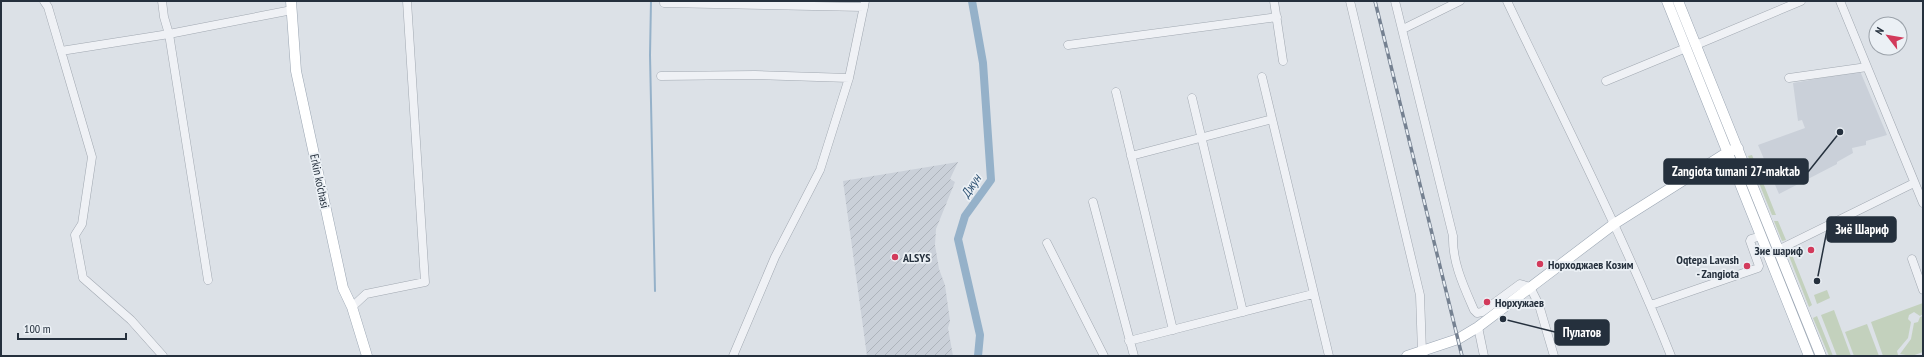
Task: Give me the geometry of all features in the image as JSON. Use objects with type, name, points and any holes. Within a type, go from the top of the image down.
[{"type":"main road","points":[[1667,1],[1691,47],[1738,148],[1821,356]]},
{"type":"main road","points":[[1678,1],[1691,47],[1728,152],[1809,356]]},
{"type":"main road","name":"Erkin ko'chasi","points":[[292,6],[296,71],[343,288],[352,307],[367,356]]},
{"type":"main road","points":[[1407,356],[1423,354],[1458,339],[1478,327],[1614,224],[1728,152],[1738,148]]},
{"type":"street","points":[[44,1],[48,7],[92,157],[82,224],[75,235],[83,278],[132,320],[163,356]]},
{"type":"street","points":[[162,1],[164,17],[169,34],[208,280]]},
{"type":"street","points":[[352,307],[366,294],[425,282],[407,1]]},
{"type":"street","points":[[1274,1],[1283,61]]},
{"type":"street","points":[[1350,1],[1420,295],[1423,354]]},
{"type":"street","points":[[1395,1],[1453,236],[1452,248],[1457,268],[1474,310],[1477,313],[1482,312],[1520,284],[1530,287],[1539,306],[1554,356]]},
{"type":"street","points":[[1403,29],[1460,1]]},
{"type":"street","points":[[1508,1],[1614,224],[1651,305],[1671,356]]},
{"type":"street","points":[[1606,81],[1801,1]]},
{"type":"street","points":[[1840,1],[1923,203]]},
{"type":"street","points":[[664,3],[864,4],[849,78],[820,170],[775,257],[733,356]]},
{"type":"street","points":[[61,51],[169,34],[292,6]]},
{"type":"street","points":[[1068,45],[1277,17]]},
{"type":"street","points":[[1789,78],[1867,68]]},
{"type":"street","points":[[661,76],[755,75],[849,78]]},
{"type":"street","points":[[1262,77],[1329,356]]},
{"type":"street","points":[[1116,92],[1173,330]]},
{"type":"street","points":[[1192,98],[1243,312]]},
{"type":"street","points":[[1131,156],[1200,136],[1272,119]]},
{"type":"street","points":[[1778,250],[1914,183]]},
{"type":"street","points":[[1093,202],[1134,356]]},
{"type":"street","points":[[1651,305],[1758,268],[1760,266],[1750,241],[1751,239],[1761,236]]},
{"type":"street","points":[[1047,243],[1104,356]]},
{"type":"street","points":[[1912,259],[1923,290]]},
{"type":"street","points":[[1129,341],[1313,294]]},
{"type":"street","points":[[1478,327],[1484,356]]},
{"type":"shaded area","points":[[1860,71],[1887,135],[1866,141],[1866,145],[1852,148],[1853,153],[1837,162],[1837,164],[1779,194],[1758,145],[1805,128],[1802,120],[1798,121],[1793,83]]},
{"type":"shaded area","name":"ALSYS","points":[[958,162],[950,179],[955,182],[936,229],[935,245],[939,269],[945,285],[950,321],[948,328],[953,356],[867,356],[843,181]]},
{"type":"green space","points":[[1752,155],[1776,215],[1772,215],[1748,156]]},
{"type":"green space","points":[[1774,221],[1778,221],[1786,240],[1782,241]]},
{"type":"green space","points":[[1787,251],[1791,252],[1812,305],[1809,307]]},
{"type":"green space","points":[[1827,290],[1830,298],[1817,304],[1814,295]]},
{"type":"green space","points":[[1923,303],[1923,314],[1920,316],[1914,312],[1909,315],[1908,319],[1911,322],[1908,338],[1897,351],[1898,355],[1883,356],[1871,322]]},
{"type":"green space","points":[[1834,310],[1851,356],[1837,356],[1821,315]]},
{"type":"green space","points":[[1817,316],[1833,356],[1829,356],[1813,318]]},
{"type":"green space","points":[[1923,316],[1923,352],[1912,356],[1900,354],[1911,339],[1914,323],[1918,322],[1920,317]]},
{"type":"green space","points":[[1867,324],[1879,356],[1854,356],[1845,332]]},
{"type":"waterway","points":[[651,1],[650,55],[655,291]]},
{"type":"waterway","name":"Джун","points":[[972,1],[983,63],[991,180],[965,216],[958,239],[980,335],[978,356]]},
{"type":"railway","points":[[1375,1],[1462,356]]},
{"type":"place","name":"Zangiota tumani 27-maktab","points":[[1840,132]]},
{"type":"place","name":"Зие шариф","points":[[1811,250]]},
{"type":"place","name":"ALSYS","points":[[895,257]]},
{"type":"place","name":"Норходжаев Козим","points":[[1540,264]]},
{"type":"place","name":"Oqtepa Lavash - Zangiota","points":[[1747,266]]},
{"type":"place","name":"Зиё Шариф","points":[[1817,281]]},
{"type":"place","name":"Норхужаев","points":[[1487,302]]},
{"type":"place","name":"Пулатов","points":[[1503,319]]}]
